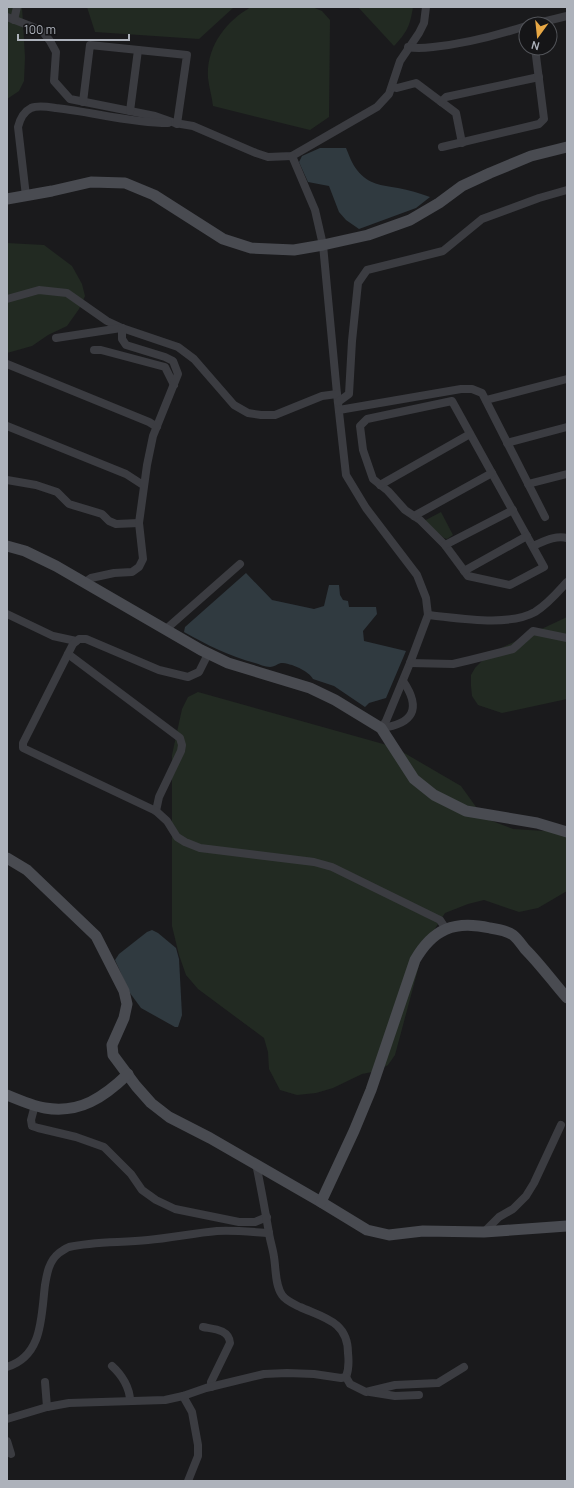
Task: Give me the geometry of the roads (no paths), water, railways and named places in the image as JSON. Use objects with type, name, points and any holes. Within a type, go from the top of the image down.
[{"type":"street","points":[[17,7],[11,18],[43,32],[56,52],[54,81],[70,98],[83,102],[155,116],[176,123],[193,126],[268,157],[292,156],[377,106],[389,94],[400,61],[424,23],[426,7]]},
{"type":"street","points":[[408,47],[449,46],[493,37],[518,29]]},
{"type":"street","points":[[83,102],[90,45],[187,55],[176,123]]},
{"type":"street","points":[[130,111],[138,50]]},
{"type":"street","points":[[442,147],[539,124],[544,119],[536,56]]},
{"type":"street","points":[[441,102],[446,97],[539,77]]},
{"type":"street","points":[[392,87],[397,88],[416,83],[456,113],[462,143]]},
{"type":"street","points":[[26,196],[18,127],[20,119],[26,111],[32,107],[77,110],[153,123],[176,123]]},
{"type":"street","points":[[7,199],[91,182],[125,183],[154,195],[223,239],[251,248],[294,250],[323,246],[368,235],[410,220],[439,203],[462,186],[531,156],[567,147]]},
{"type":"street","points":[[292,156],[315,210],[323,246],[337,398],[346,475],[366,508],[417,575],[426,598],[428,615],[386,721],[381,728]]},
{"type":"street","points":[[7,299],[39,290],[67,293],[107,320],[122,328],[178,347],[194,359],[234,405],[248,413],[275,415],[322,396],[337,398],[349,394],[352,341],[358,283],[367,270],[443,251],[482,219],[539,198],[567,190]]},
{"type":"street","points":[[56,338],[122,328]]},
{"type":"street","points":[[84,582],[91,578],[114,573],[132,572],[139,567],[143,559],[140,523],[143,485],[150,450],[157,427],[178,374],[173,360],[165,356],[126,345],[122,339],[122,328]]},
{"type":"street","points":[[94,350],[101,350],[165,367],[174,385]]},
{"type":"street","points":[[7,364],[149,422],[157,427]]},
{"type":"street","points":[[486,400],[567,379]]},
{"type":"street","points":[[339,410],[461,388],[472,389],[482,394],[545,517]]},
{"type":"street","points":[[413,397],[415,409]]},
{"type":"street","points":[[452,401],[544,567],[510,585],[468,576],[445,545],[414,516],[405,510],[388,491],[373,479],[363,450],[360,426],[367,419],[415,409],[452,401]]},
{"type":"street","points":[[7,426],[126,474],[143,485]]},
{"type":"street","points":[[507,443],[567,427]]},
{"type":"street","points":[[380,485],[470,434]]},
{"type":"street","points":[[414,516],[492,473]]},
{"type":"street","points":[[528,484],[567,474]]},
{"type":"street","points":[[7,480],[36,485],[57,492],[69,504],[102,514],[109,521],[116,524],[140,523]]},
{"type":"street","points":[[445,545],[513,510]]},
{"type":"street","points":[[464,571],[527,536]]},
{"type":"street","points":[[533,546],[551,539],[563,537],[567,538]]},
{"type":"street","points":[[7,546],[25,551],[56,566],[208,654],[228,663],[310,688],[335,700],[381,728],[414,778],[434,795],[466,811],[537,823],[567,832]]},
{"type":"street","points":[[165,630],[240,564]]},
{"type":"street","points":[[428,615],[493,620],[518,619],[535,612],[552,600],[567,582]]},
{"type":"street","points":[[7,614],[53,636],[76,641]]},
{"type":"street","points":[[410,662],[453,664],[470,660],[513,649],[533,631],[567,638]]},
{"type":"street","points":[[208,654],[199,672],[188,677],[151,668],[86,639],[79,639],[73,644],[23,743],[23,748],[156,811],[166,821],[177,837],[185,842],[200,848],[314,862],[332,867],[440,920],[446,929]]},
{"type":"street","points":[[68,654],[180,738],[182,745],[181,751],[159,797],[156,811]]},
{"type":"street","points":[[381,728],[404,722],[410,716],[413,709],[413,703],[407,688],[402,681]]},
{"type":"street","points":[[7,858],[26,870],[96,936],[124,991],[126,1004],[124,1018],[112,1045],[113,1055],[151,1103],[169,1117],[256,1164],[367,1230],[389,1235],[423,1231],[484,1232],[567,1226]]},
{"type":"street","points":[[321,1202],[371,1090],[415,960],[423,946],[442,931],[458,926],[477,925],[499,929],[512,934],[530,953],[567,998]]},
{"type":"street","points":[[7,1096],[45,1108],[70,1110],[98,1099],[116,1086],[128,1074]]},
{"type":"street","points":[[35,1105],[31,1120],[32,1126],[76,1137],[104,1147],[131,1174],[142,1190],[156,1200],[175,1209],[190,1213],[213,1216],[239,1222],[254,1222],[267,1218]]},
{"type":"street","points":[[484,1232],[499,1217],[513,1209],[526,1196],[561,1125]]},
{"type":"street","points":[[256,1164],[267,1218],[268,1233],[274,1256],[278,1286],[282,1296],[291,1303],[338,1325],[344,1333],[348,1344],[349,1370],[346,1378]]},
{"type":"street","points":[[7,1367],[21,1361],[28,1355],[33,1346],[40,1325],[47,1273],[50,1264],[58,1254],[68,1247],[217,1232],[268,1233]]},
{"type":"street","points":[[203,1327],[222,1330],[230,1338],[230,1343],[211,1382],[211,1387]]},
{"type":"street","points":[[112,1366],[117,1371],[130,1393],[130,1401]]},
{"type":"street","points":[[366,1392],[395,1385],[438,1383],[464,1367]]},
{"type":"street","points":[[7,1419],[47,1407],[69,1403],[165,1400],[264,1374],[287,1373],[346,1378]]},
{"type":"street","points":[[346,1378],[350,1384],[366,1392],[395,1396],[419,1395]]},
{"type":"street","points":[[45,1382],[47,1407]]},
{"type":"street","points":[[183,1396],[192,1412],[198,1445],[198,1456],[188,1481]]},
{"type":"street","points":[[7,1442],[11,1454]]}]
